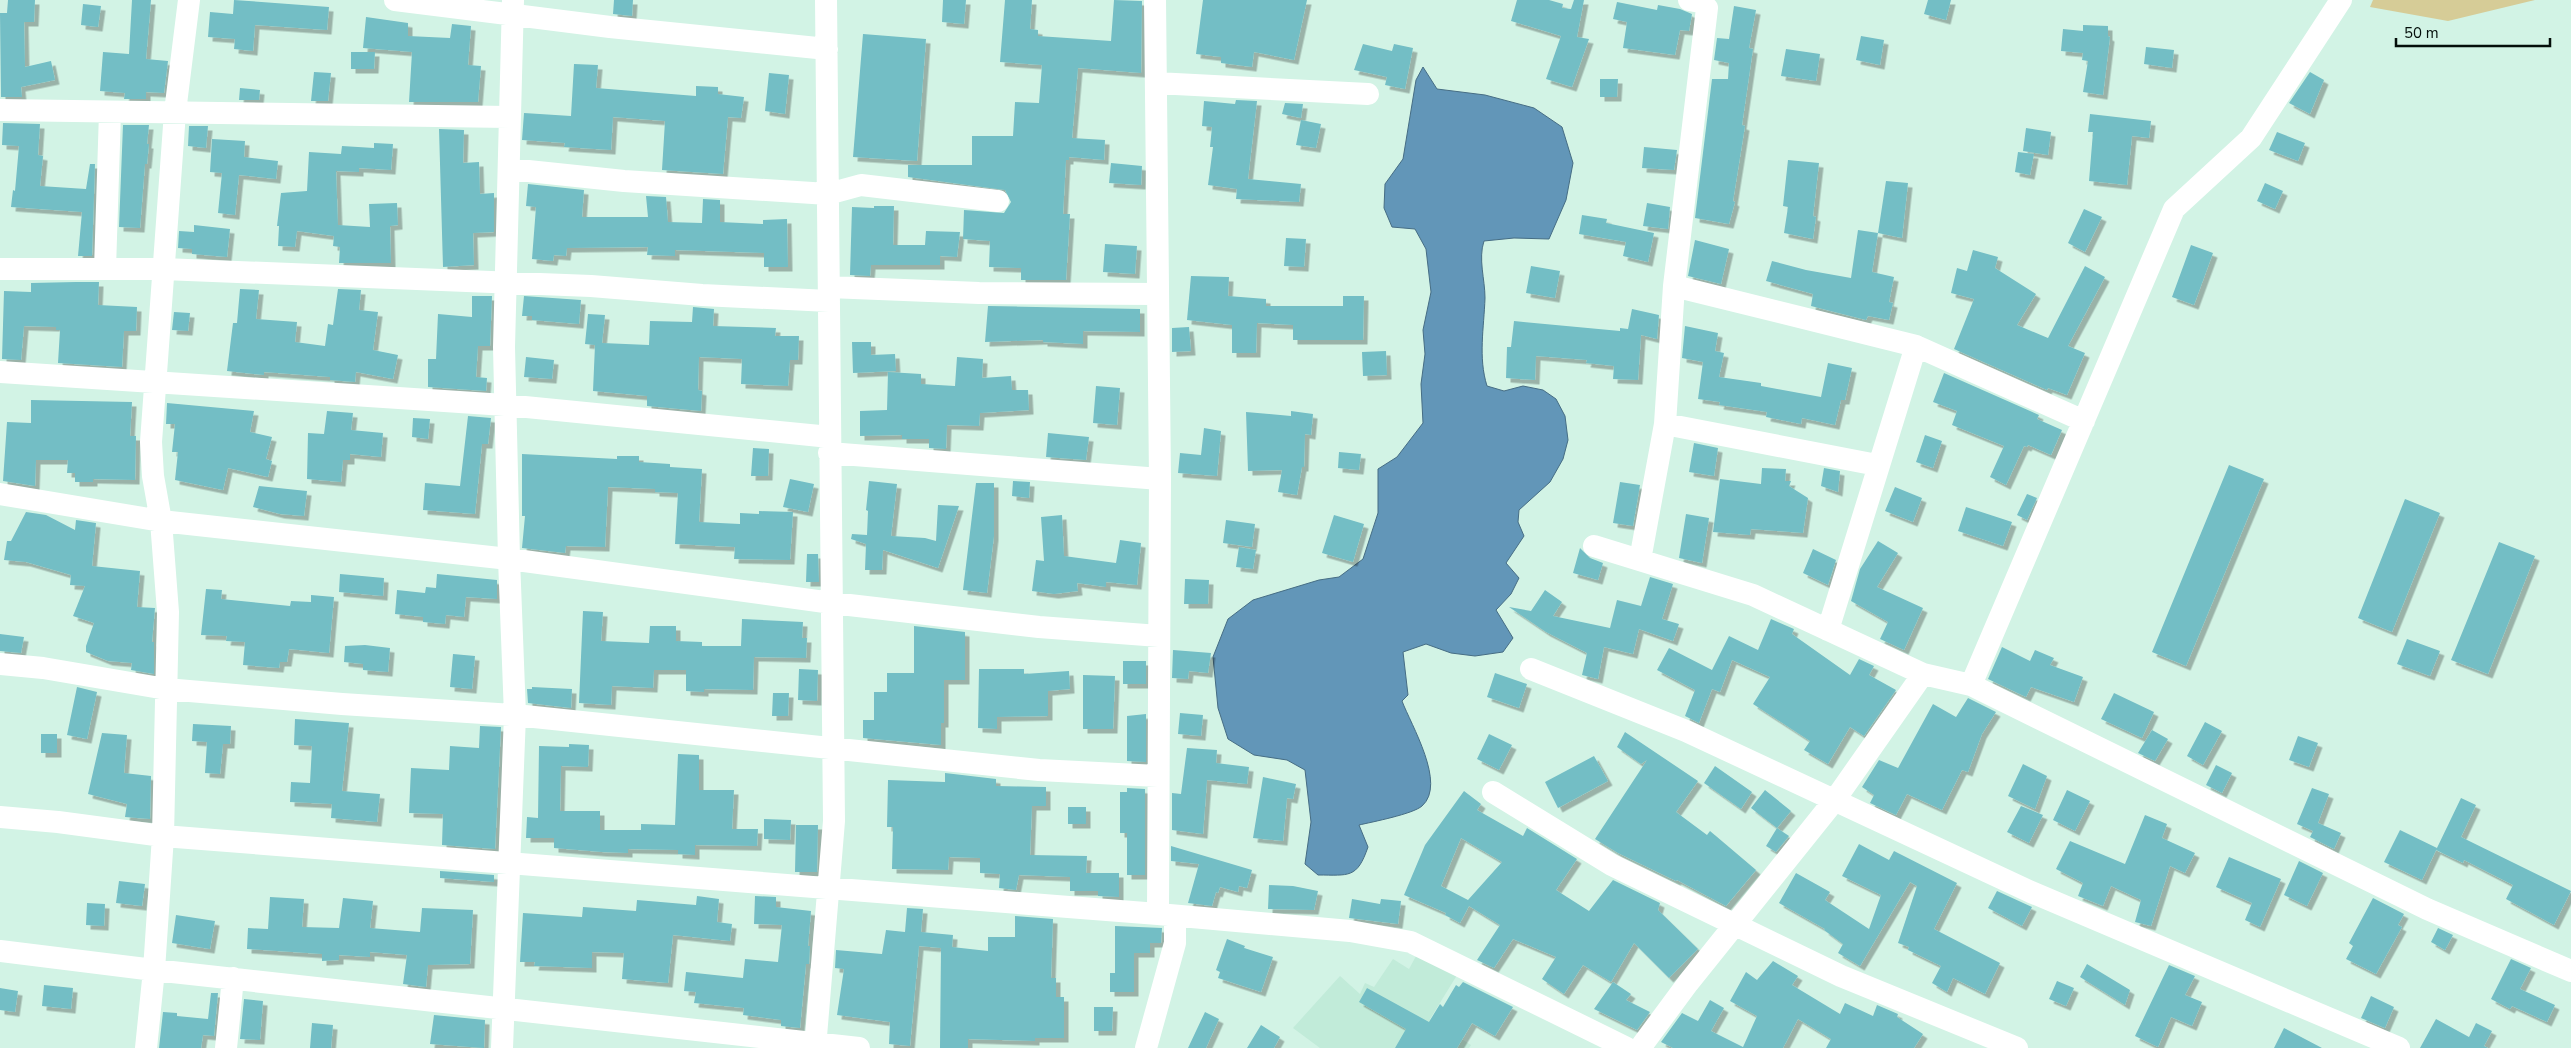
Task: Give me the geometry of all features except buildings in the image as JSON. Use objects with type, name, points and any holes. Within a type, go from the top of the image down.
[{"type":"street","points":[[146,1048],[154,970],[163,836],[168,612],[162,521],[151,456],[175,112],[189,0]]},
{"type":"street","points":[[395,0],[513,7],[827,49]]},
{"type":"street","points":[[815,1045],[834,821],[826,0]]},
{"type":"street","points":[[1146,1048],[1175,943],[1166,916],[1158,776],[1160,479],[1155,0]]},
{"type":"street","points":[[1640,560],[1665,424],[1674,286],[1707,8],[1700,2],[1689,0]]},
{"type":"street","points":[[1971,685],[2174,209],[2251,138],[2341,0]]},
{"type":"street","points":[[502,1048],[515,715],[505,405],[508,169],[513,7]]},
{"type":"street","points":[[1156,83],[1368,94]]},
{"type":"street","points":[[0,110],[510,117]]},
{"type":"street","points":[[105,269],[110,112]]},
{"type":"street","points":[[508,169],[634,182],[828,194],[861,185],[998,201]]},
{"type":"street","points":[[0,269],[163,269],[591,286],[702,295],[1158,294]]},
{"type":"street","points":[[1674,286],[1916,346],[2084,421]]},
{"type":"street","points":[[1828,630],[1877,465],[1916,346]]},
{"type":"street","points":[[0,372],[505,405],[830,445],[1160,479]]},
{"type":"street","points":[[1665,424],[1877,465]]},
{"type":"street","points":[[0,494],[162,521],[509,559],[832,603],[1039,627],[1159,636]]},
{"type":"street","points":[[1594,546],[1753,595],[1923,674],[1971,685],[2427,909],[2571,971]]},
{"type":"street","points":[[0,664],[43,668],[166,689],[342,704],[515,715],[1039,770],[1158,776]]},
{"type":"street","points":[[1531,669],[1686,732],[2031,892],[2399,1048]]},
{"type":"street","points":[[1640,1048],[1688,983],[1834,801],[1923,674]]},
{"type":"street","points":[[1493,792],[1612,865],[1841,976],[2017,1048]]},
{"type":"street","points":[[0,817],[58,822],[163,836],[1350,931],[1411,942],[1627,1048]]},
{"type":"street","points":[[0,951],[154,970],[503,1007],[815,1045],[859,1048]]},
{"type":"street","points":[[226,1048],[233,978]]},
{"type":"shaded area","points":[[2373,0],[2535,0],[2448,21],[2370,7]]},
{"type":"shaded area","points":[[1421,947],[1462,967],[1430,1019],[1471,1045],[1469,1048],[1320,1048],[1293,1028],[1340,976],[1360,994],[1365,983],[1374,987],[1393,959],[1409,969]]},
{"type":"water","points":[[1423,67],[1437,89],[1485,95],[1534,108],[1562,127],[1573,163],[1566,200],[1549,239],[1514,238],[1484,241],[1482,262],[1485,298],[1482,353],[1487,386],[1504,391],[1523,386],[1543,390],[1556,399],[1565,416],[1568,440],[1563,459],[1550,482],[1519,510],[1518,522],[1524,536],[1506,563],[1519,578],[1511,594],[1496,610],[1513,638],[1503,652],[1475,656],[1451,653],[1426,644],[1403,652],[1408,695],[1402,701],[1425,754],[1431,784],[1429,796],[1422,806],[1410,812],[1359,825],[1368,847],[1356,870],[1345,875],[1318,875],[1305,864],[1311,822],[1305,770],[1287,760],[1254,755],[1228,739],[1218,708],[1213,657],[1228,619],[1253,600],[1319,580],[1339,577],[1363,559],[1378,513],[1378,469],[1397,457],[1423,423],[1421,384],[1425,354],[1423,330],[1431,292],[1426,249],[1415,229],[1392,227],[1384,208],[1385,184],[1403,159],[1416,80]]}]
